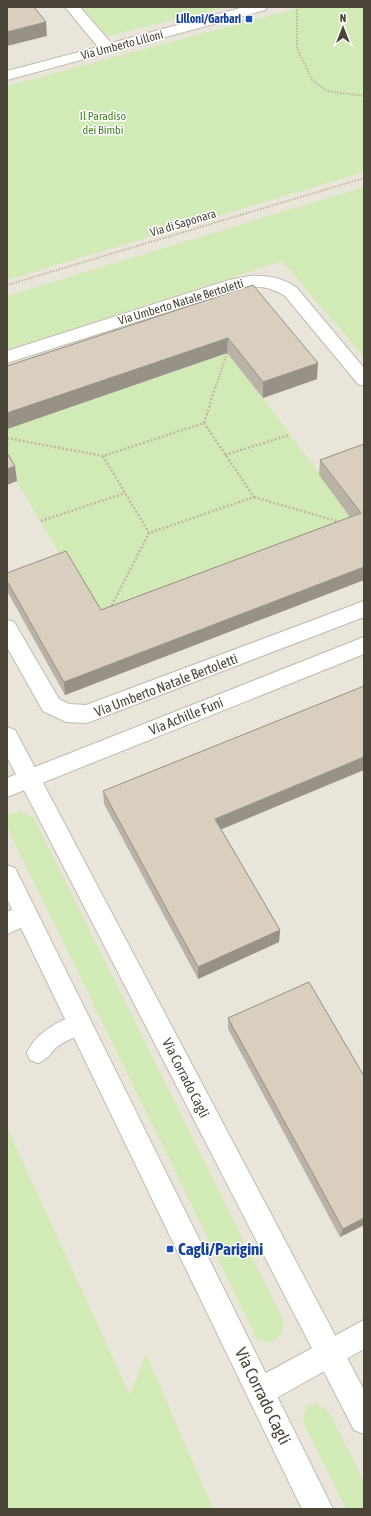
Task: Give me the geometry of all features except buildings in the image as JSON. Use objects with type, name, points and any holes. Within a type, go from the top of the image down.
[{"type":"street","points":[[72,7],[108,49]]},
{"type":"street","name":"Via Umberto Lilloni","points":[[7,76],[260,7]]},
{"type":"street","name":"Via Umberto Natale Bertoletti","points":[[7,357],[235,284],[260,281],[275,283],[291,292],[364,380]]},
{"type":"street","name":"Via Umberto Natale Bertoletti","points":[[7,628],[52,705],[66,713],[81,714],[96,712],[364,609]]},
{"type":"street","name":"Via Achille Funi","points":[[7,788],[364,645]]},
{"type":"street","name":"Via Corrado Cagli","points":[[7,736],[364,1420]]},
{"type":"street","name":"Via Corrado Cagli","points":[[7,875],[17,919],[80,1023],[318,1509]]},
{"type":"street","points":[[261,1391],[364,1334]]},
{"type":"lane","points":[[38,1053],[49,1040],[80,1023]]},
{"type":"path","points":[[297,7],[297,48],[312,80],[328,90],[364,96]]},
{"type":"path","name":"Via di Saponara","points":[[7,285],[364,178]]},
{"type":"path","points":[[204,423],[227,353]]},
{"type":"path","points":[[204,423],[254,497]]},
{"type":"path","points":[[7,438],[103,456],[204,423]]},
{"type":"path","points":[[225,455],[289,435]]},
{"type":"path","points":[[103,456],[149,532]]},
{"type":"path","points":[[41,521],[125,493]]},
{"type":"path","points":[[110,611],[149,532],[254,497],[344,523]]},
{"type":"shaded area","points":[[7,7],[364,7],[364,1509],[7,1509]]},
{"type":"green space","points":[[82,7],[228,7],[107,36]]},
{"type":"green space","name":"Il Paradiso dei Bimbi","points":[[302,7],[364,7],[364,172],[7,280],[7,86]]},
{"type":"green space","points":[[364,187],[364,357],[282,261],[7,350],[7,296]]},
{"type":"green space","points":[[227,353],[263,398],[359,527],[102,625],[7,465],[7,429]]},
{"type":"green space","points":[[21,811],[34,818],[283,1320],[282,1334],[270,1343],[257,1339],[7,827],[8,815]]},
{"type":"green space","points":[[7,1128],[130,1395],[146,1354],[213,1509],[7,1509]]},
{"type":"green space","points":[[317,1404],[328,1411],[364,1482],[364,1509],[346,1509],[303,1422],[306,1406]]},
{"type":"place","name":"Lilloni/Garbari","points":[[249,19]]},
{"type":"place","name":"Cagli/Parigini","points":[[170,1249]]}]
